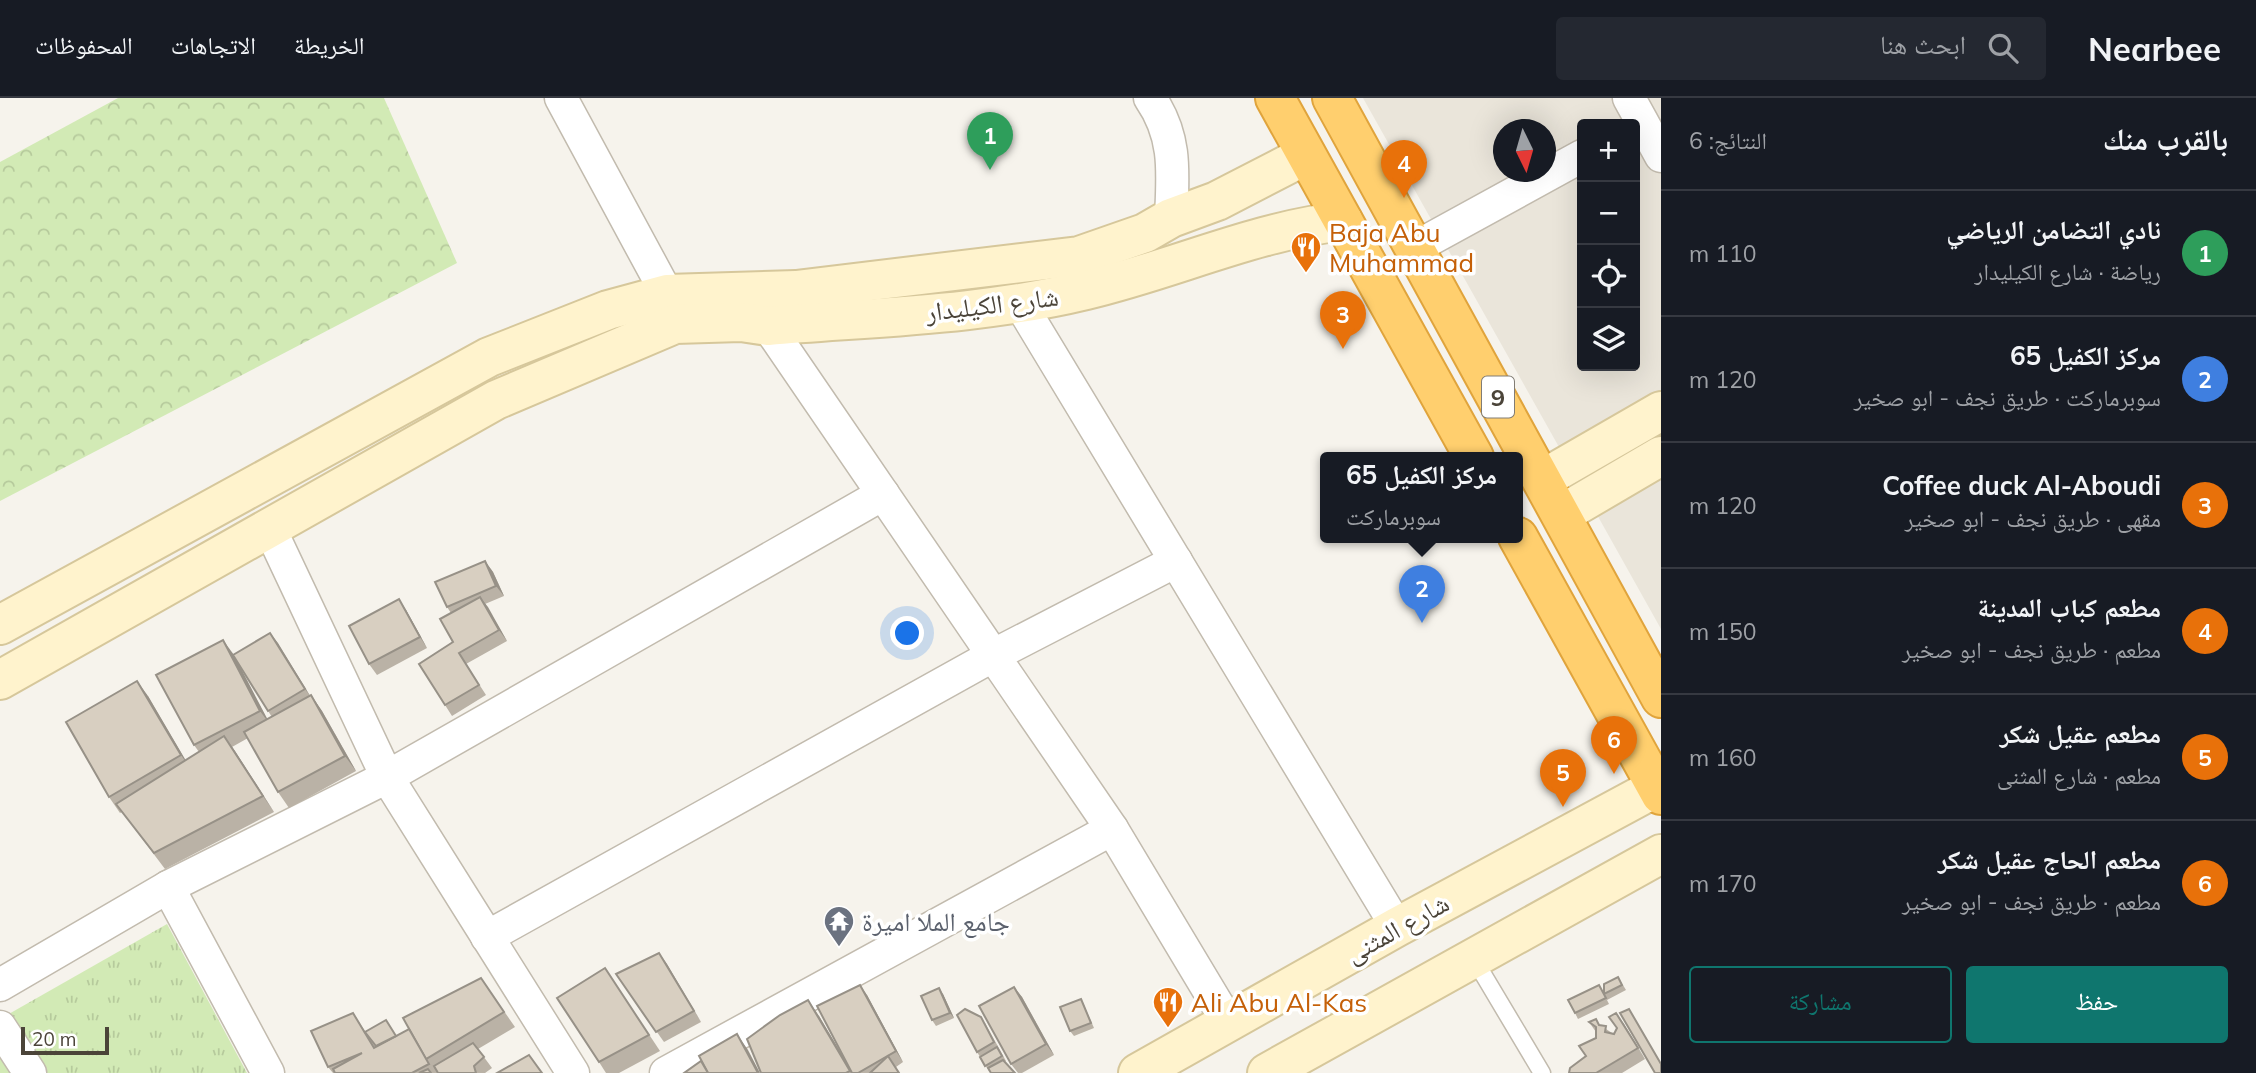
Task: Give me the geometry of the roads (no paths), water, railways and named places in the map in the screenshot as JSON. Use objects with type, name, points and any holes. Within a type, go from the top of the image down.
[{"type":"highway","name":"9","points":[[1275,98],[1471,452]]},
{"type":"highway","name":"9","points":[[1332,98],[1661,698]]},
{"type":"highway","points":[[1521,543],[1659,791]]},
{"type":"main road","name":"شارع الكيليدار","points":[[671,309],[740,294],[911,279],[1079,256],[1145,233],[1171,218],[1217,201],[1306,155]]},
{"type":"main road","name":"شارع الكيليدار","points":[[671,309],[768,326],[1021,305],[1089,290],[1288,230],[1343,221]]},
{"type":"main road","points":[[0,680],[496,400],[671,309]]},
{"type":"main road","points":[[0,625],[489,357],[608,310],[671,309]]},
{"type":"main road","points":[[1543,479],[1661,411]]},
{"type":"main road","points":[[1562,514],[1661,456]]},
{"type":"main road","name":"شارع المثنى","points":[[1138,1073],[1397,927],[1659,791]]},
{"type":"main road","points":[[1267,1073],[1661,854]]},
{"type":"street","points":[[561,98],[671,309]]},
{"type":"street","points":[[1150,98],[1160,111],[1174,152],[1171,218]]},
{"type":"street","points":[[1642,115],[1661,156]]},
{"type":"street","points":[[1416,247],[1577,159]]},
{"type":"street","points":[[1021,305],[1397,927]]},
{"type":"street","points":[[768,326],[1112,829],[1229,1024]]},
{"type":"street","points":[[0,985],[168,887],[387,777],[883,494]]},
{"type":"street","points":[[270,528],[387,777],[573,1073]]},
{"type":"street","points":[[487,937],[994,655],[1176,561]]},
{"type":"street","points":[[666,1073],[1112,829]]},
{"type":"street","points":[[168,887],[268,1073]]},
{"type":"street","points":[[0,1027],[30,1073]]},
{"type":"lane","points":[[1474,959],[1542,1073]]},
{"type":"place","name":"نادي التضامن الرياضي","points":[[990,170]]},
{"type":"place","name":"مطعم كباب المدينة","points":[[1404,198]]},
{"type":"place","name":"Baja Abu Muhammad","points":[[1306,274]]},
{"type":"place","name":"Coffee duck Al-Aboudi","points":[[1343,349]]},
{"type":"place","name":"مركز الكفيل 65","points":[[1422,623]]},
{"type":"place","name":"مطعم الحاج عقيل شكر","points":[[1614,774]]},
{"type":"place","name":"مطعم عقيل شكر","points":[[1563,807]]},
{"type":"place","name":"جامع الملا اميرة","points":[[839,948]]},
{"type":"place","name":"Ali Abu Al-Kas","points":[[1168,1029]]}]
